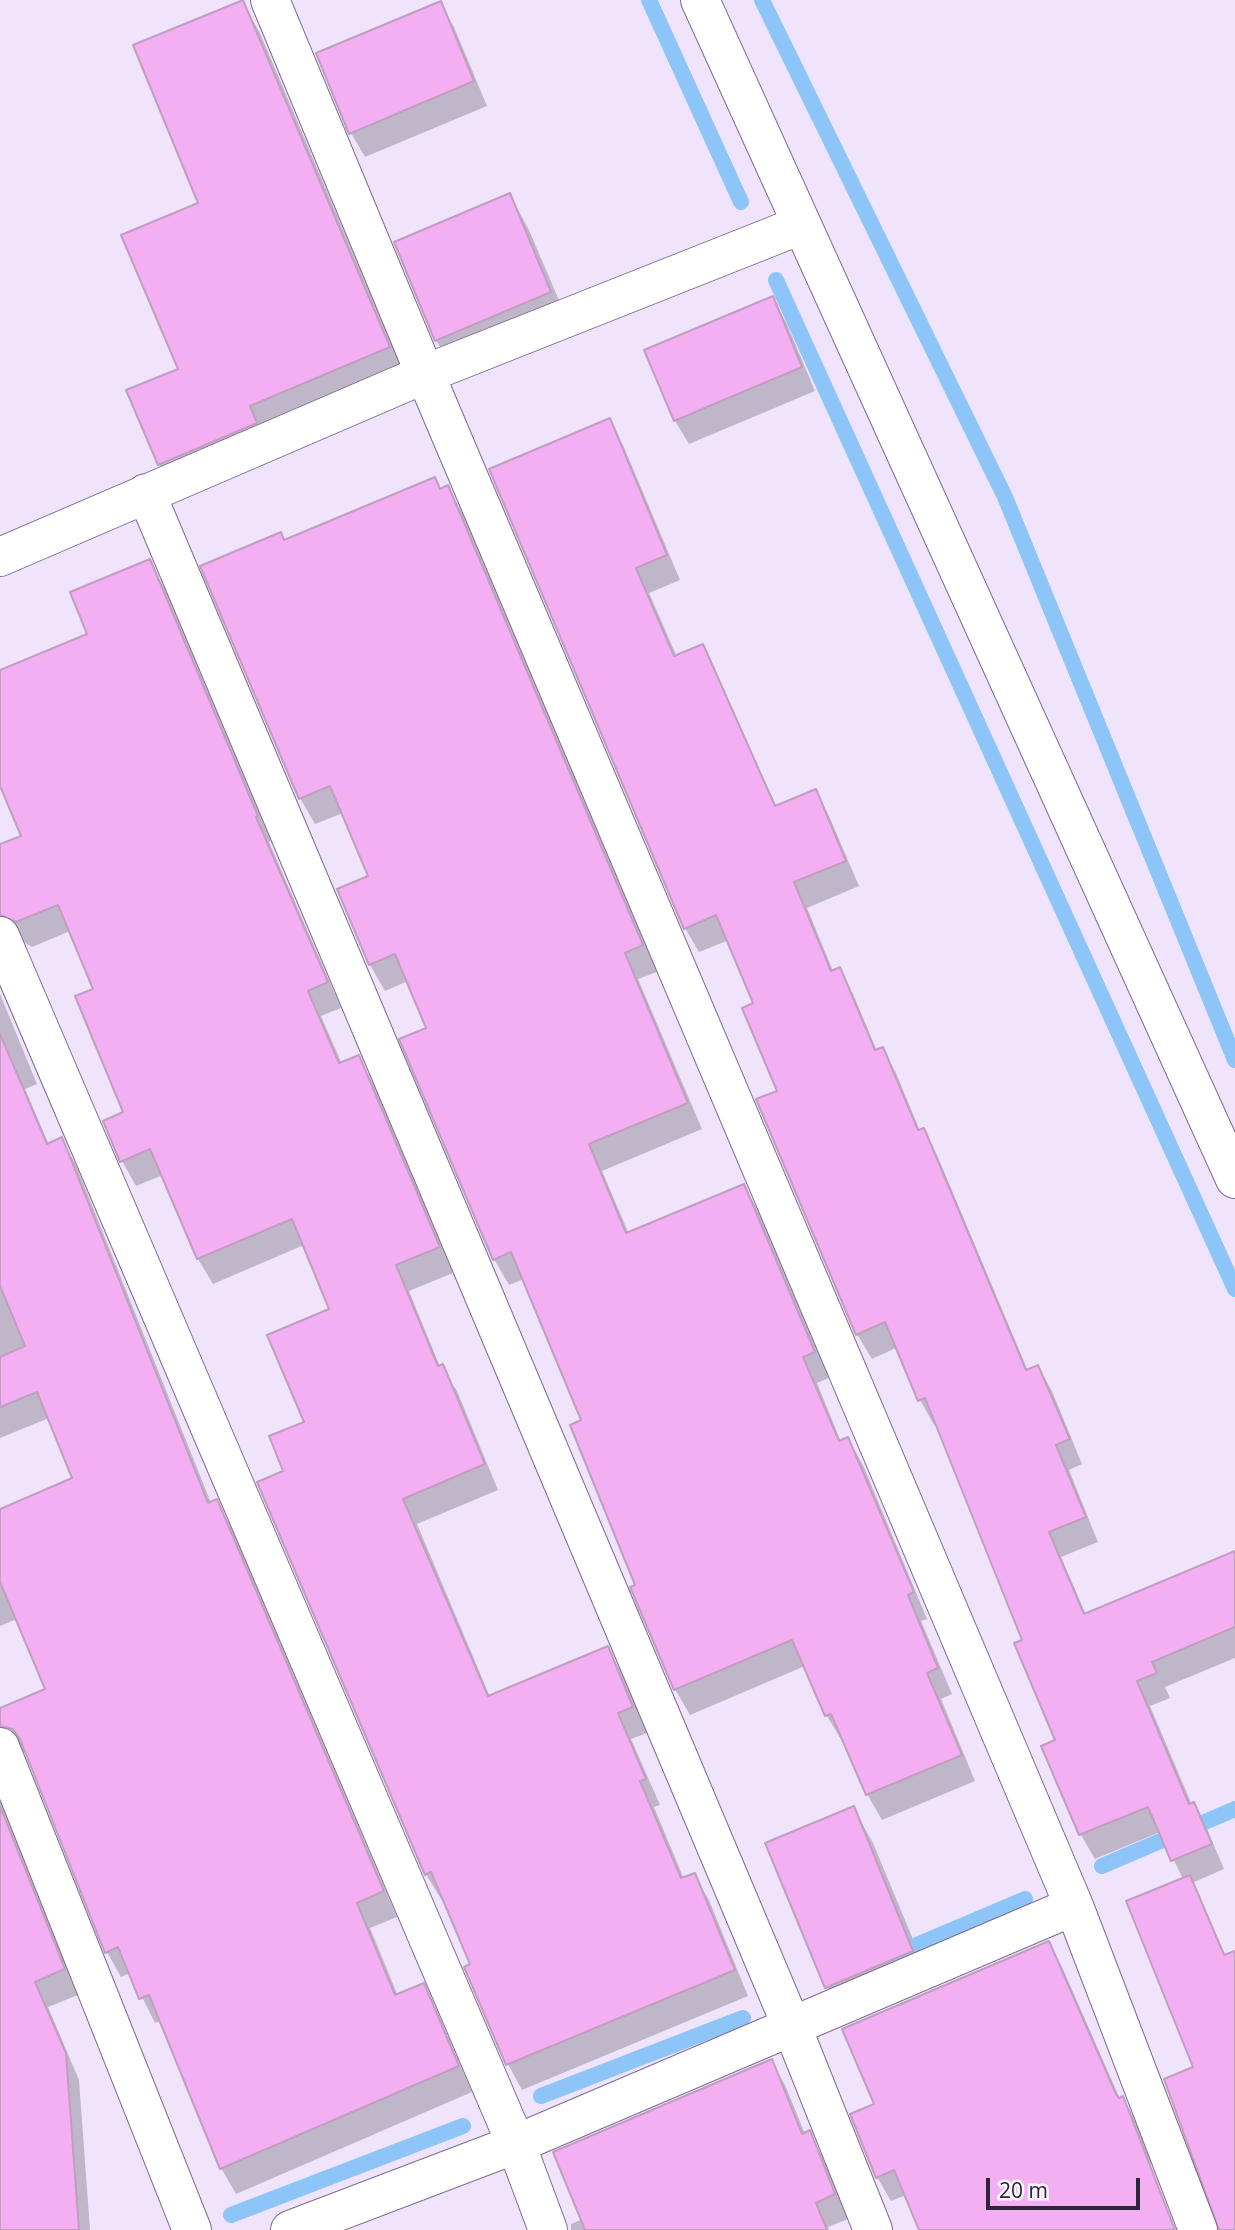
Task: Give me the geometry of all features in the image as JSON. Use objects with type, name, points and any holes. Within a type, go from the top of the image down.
[{"type":"street","points":[[270,0],[425,374],[1074,1906],[1198,2230]]},
{"type":"street","points":[[700,0],[1235,1179]]},
{"type":"street","points":[[0,557],[425,374],[801,225]]},
{"type":"street","points":[[146,493],[792,2027],[873,2230]]},
{"type":"street","points":[[0,936],[516,2144],[548,2230]]},
{"type":"street","points":[[0,1747],[192,2230]]},
{"type":"street","points":[[290,2230],[516,2144],[1074,1906]]},
{"type":"building","points":[[243,0],[390,347],[250,406],[257,423],[158,465],[126,390],[178,369],[121,235],[198,203],[133,45]]},
{"type":"building","points":[[441,1],[474,81],[349,134],[316,53]]},
{"type":"building","points":[[510,193],[551,292],[435,341],[394,242]]},
{"type":"building","points":[[773,296],[802,367],[674,421],[644,350]]},
{"type":"building","points":[[610,418],[667,555],[636,568],[674,656],[703,644],[775,806],[816,789],[846,861],[794,882],[831,971],[840,967],[875,1050],[883,1047],[918,1130],[924,1128],[1026,1370],[1038,1365],[1070,1439],[1056,1445],[1086,1517],[1049,1532],[1084,1614],[1235,1551],[1235,1627],[1152,1662],[1157,1673],[1137,1681],[1189,1804],[1194,1802],[1212,1844],[1171,1861],[1148,1807],[1079,1835],[1041,1746],[1055,1740],[1014,1643],[1022,1640],[925,1398],[918,1401],[885,1322],[856,1335],[756,1099],[777,1091],[742,1008],[753,1003],[716,915],[684,929],[489,469]]},
{"type":"building","points":[[435,477],[440,489],[448,485],[643,945],[625,953],[688,1103],[589,1144],[626,1233],[744,1184],[815,1352],[803,1357],[839,1441],[848,1437],[914,1592],[908,1595],[938,1668],[927,1673],[962,1755],[866,1795],[831,1714],[825,1716],[792,1640],[674,1690],[630,1587],[635,1585],[570,1425],[581,1420],[511,1252],[493,1260],[399,1039],[426,1028],[395,954],[369,965],[337,889],[368,876],[330,786],[299,799],[200,566],[281,532],[284,540]]},
{"type":"building","points":[[150,559],[258,816],[256,817],[328,982],[308,991],[339,1063],[359,1055],[440,1247],[396,1265],[438,1366],[443,1364],[485,1464],[403,1499],[488,1696],[608,1646],[633,1707],[618,1713],[646,1779],[640,1781],[681,1878],[695,1873],[735,1970],[506,2065],[464,1967],[470,1964],[431,1872],[425,1875],[257,1482],[283,1471],[269,1436],[304,1422],[267,1335],[329,1309],[292,1219],[197,1259],[150,1149],[120,1162],[103,1121],[123,1112],[75,996],[93,989],[58,905],[16,922],[0,915],[0,844],[21,836],[0,786],[0,670],[87,634],[70,592]]},
{"type":"building","points":[[0,1034],[47,1144],[62,1137],[208,1503],[217,1499],[384,1891],[357,1903],[395,1995],[424,1983],[459,2066],[220,2169],[149,1995],[139,1999],[118,1947],[105,1953],[20,1739],[13,1729],[0,1726],[0,1708],[45,1689],[0,1582],[0,1509],[72,1478],[37,1392],[0,1407],[0,1357],[25,1346],[0,1286]]},
{"type":"building","points":[[0,1806],[65,1969],[35,1982],[66,2053],[79,2230],[0,2230]]},
{"type":"building","points":[[854,1806],[913,1951],[825,1988],[765,1843]]},
{"type":"building","points":[[1190,1875],[1224,1955],[1235,1951],[1235,2230],[1219,2230],[1164,2079],[1193,2067],[1126,1901]]},
{"type":"building","points":[[1049,1941],[1116,2094],[1119,2098],[1123,2096],[1175,2230],[919,2230],[894,2170],[876,2178],[850,2114],[874,2104],[842,2029]]},
{"type":"building","points":[[772,2059],[802,2134],[810,2130],[835,2194],[816,2203],[827,2230],[585,2230],[553,2152]]},
{"type":"waterway","points":[[649,0],[741,202]]},
{"type":"waterway","points":[[762,0],[1005,497],[1235,1060]]},
{"type":"waterway","points":[[776,280],[1235,1289]]},
{"type":"waterway","points":[[1102,1866],[1235,1809]]},
{"type":"waterway","points":[[893,1955],[1025,1899]]},
{"type":"waterway","points":[[541,2096],[743,2018]]},
{"type":"waterway","points":[[231,2215],[463,2126]]}]
